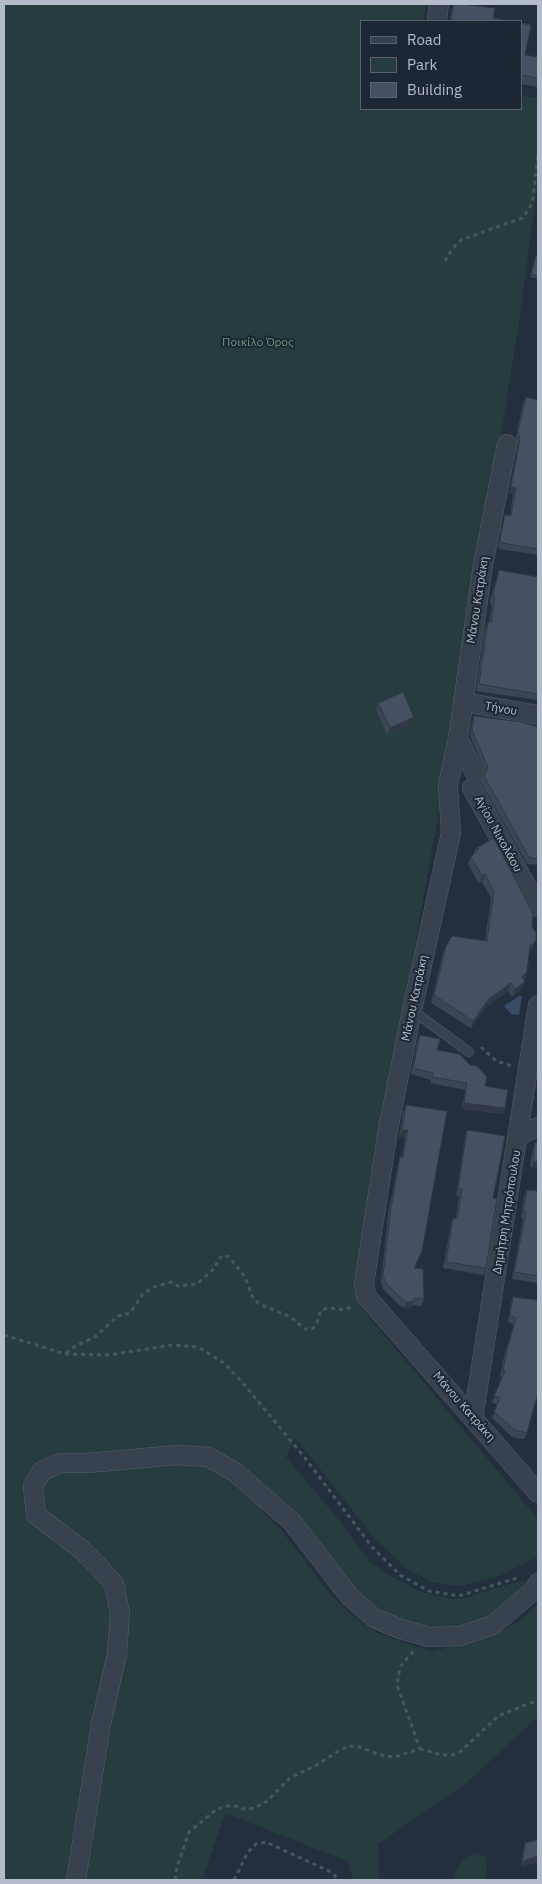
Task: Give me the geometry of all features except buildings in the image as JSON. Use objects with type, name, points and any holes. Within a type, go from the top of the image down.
[{"type":"street","points":[[437,20],[439,4]]},
{"type":"street","name":"Μάνου Κατράκη","points":[[507,444],[483,565],[458,738],[448,785],[451,833],[388,1130],[364,1284],[366,1296],[538,1493]]},
{"type":"street","name":"Τήνου","points":[[463,702],[538,715]]},
{"type":"street","name":"Αγίου Νικολάου","points":[[458,738],[474,781],[538,907]]},
{"type":"street","name":"Δημήτρη Μητρόπουλου","points":[[474,1418],[520,1135],[538,1006]]},
{"type":"street","points":[[520,1135],[538,1127]]},
{"type":"street","points":[[76,1880],[101,1724],[117,1654],[120,1613],[114,1584],[105,1573],[82,1549],[36,1515],[33,1486],[42,1471],[61,1462],[88,1463],[177,1455],[208,1457],[235,1472],[292,1522],[350,1597],[374,1618],[400,1629],[429,1637],[460,1636],[493,1626],[533,1592],[532,1579]]},
{"type":"lane","points":[[412,1010],[469,1052]]},
{"type":"path","points":[[445,261],[460,240],[522,218],[529,209],[533,198],[538,154]]},
{"type":"path","points":[[65,1354],[77,1345],[95,1338],[118,1316],[130,1313],[143,1294],[154,1286],[171,1282],[178,1286],[197,1284],[215,1268],[223,1255],[230,1257],[245,1277],[252,1296],[259,1304],[291,1317],[305,1329],[312,1329],[316,1325],[321,1310],[328,1308],[345,1310],[366,1296]]},
{"type":"path","points":[[4,1335],[65,1354],[109,1355],[172,1345],[198,1347],[224,1363],[243,1383],[305,1458],[372,1547],[400,1575],[429,1591],[459,1596],[532,1579]]},
{"type":"path","points":[[420,1748],[397,1685],[400,1667],[415,1648],[429,1637]]},
{"type":"path","points":[[175,1880],[177,1867],[189,1832],[217,1809],[232,1805],[244,1809],[255,1808],[267,1801],[291,1777],[350,1746],[394,1757],[420,1748],[442,1755],[452,1755],[460,1752],[498,1716],[538,1700]]},
{"type":"path","points":[[234,1880],[248,1852],[256,1844],[266,1842],[331,1872],[339,1880]]},
{"type":"green space","name":"Ποικίλο Όρος","points":[[4,4],[426,4],[423,20],[360,20],[360,110],[522,110],[522,96],[538,98],[538,180],[518,329],[452,736],[355,1285],[364,1311],[538,1519],[538,1557],[499,1576],[459,1586],[431,1582],[407,1569],[374,1538],[295,1437],[286,1457],[339,1520],[369,1561],[389,1575],[419,1591],[450,1599],[466,1598],[498,1587],[521,1581],[525,1582],[526,1587],[489,1622],[429,1633],[374,1613],[269,1497],[262,1511],[282,1531],[329,1593],[354,1617],[377,1633],[432,1652],[475,1639],[486,1639],[515,1624],[538,1605],[538,1717],[465,1784],[378,1844],[379,1880],[353,1880],[349,1862],[225,1813],[202,1880],[4,1880]]},
{"type":"green space","points":[[474,1853],[484,1856],[487,1866],[484,1880],[453,1880],[462,1860]]},
{"type":"water","points":[[522,996],[519,1015],[511,1014],[504,1006]]}]
